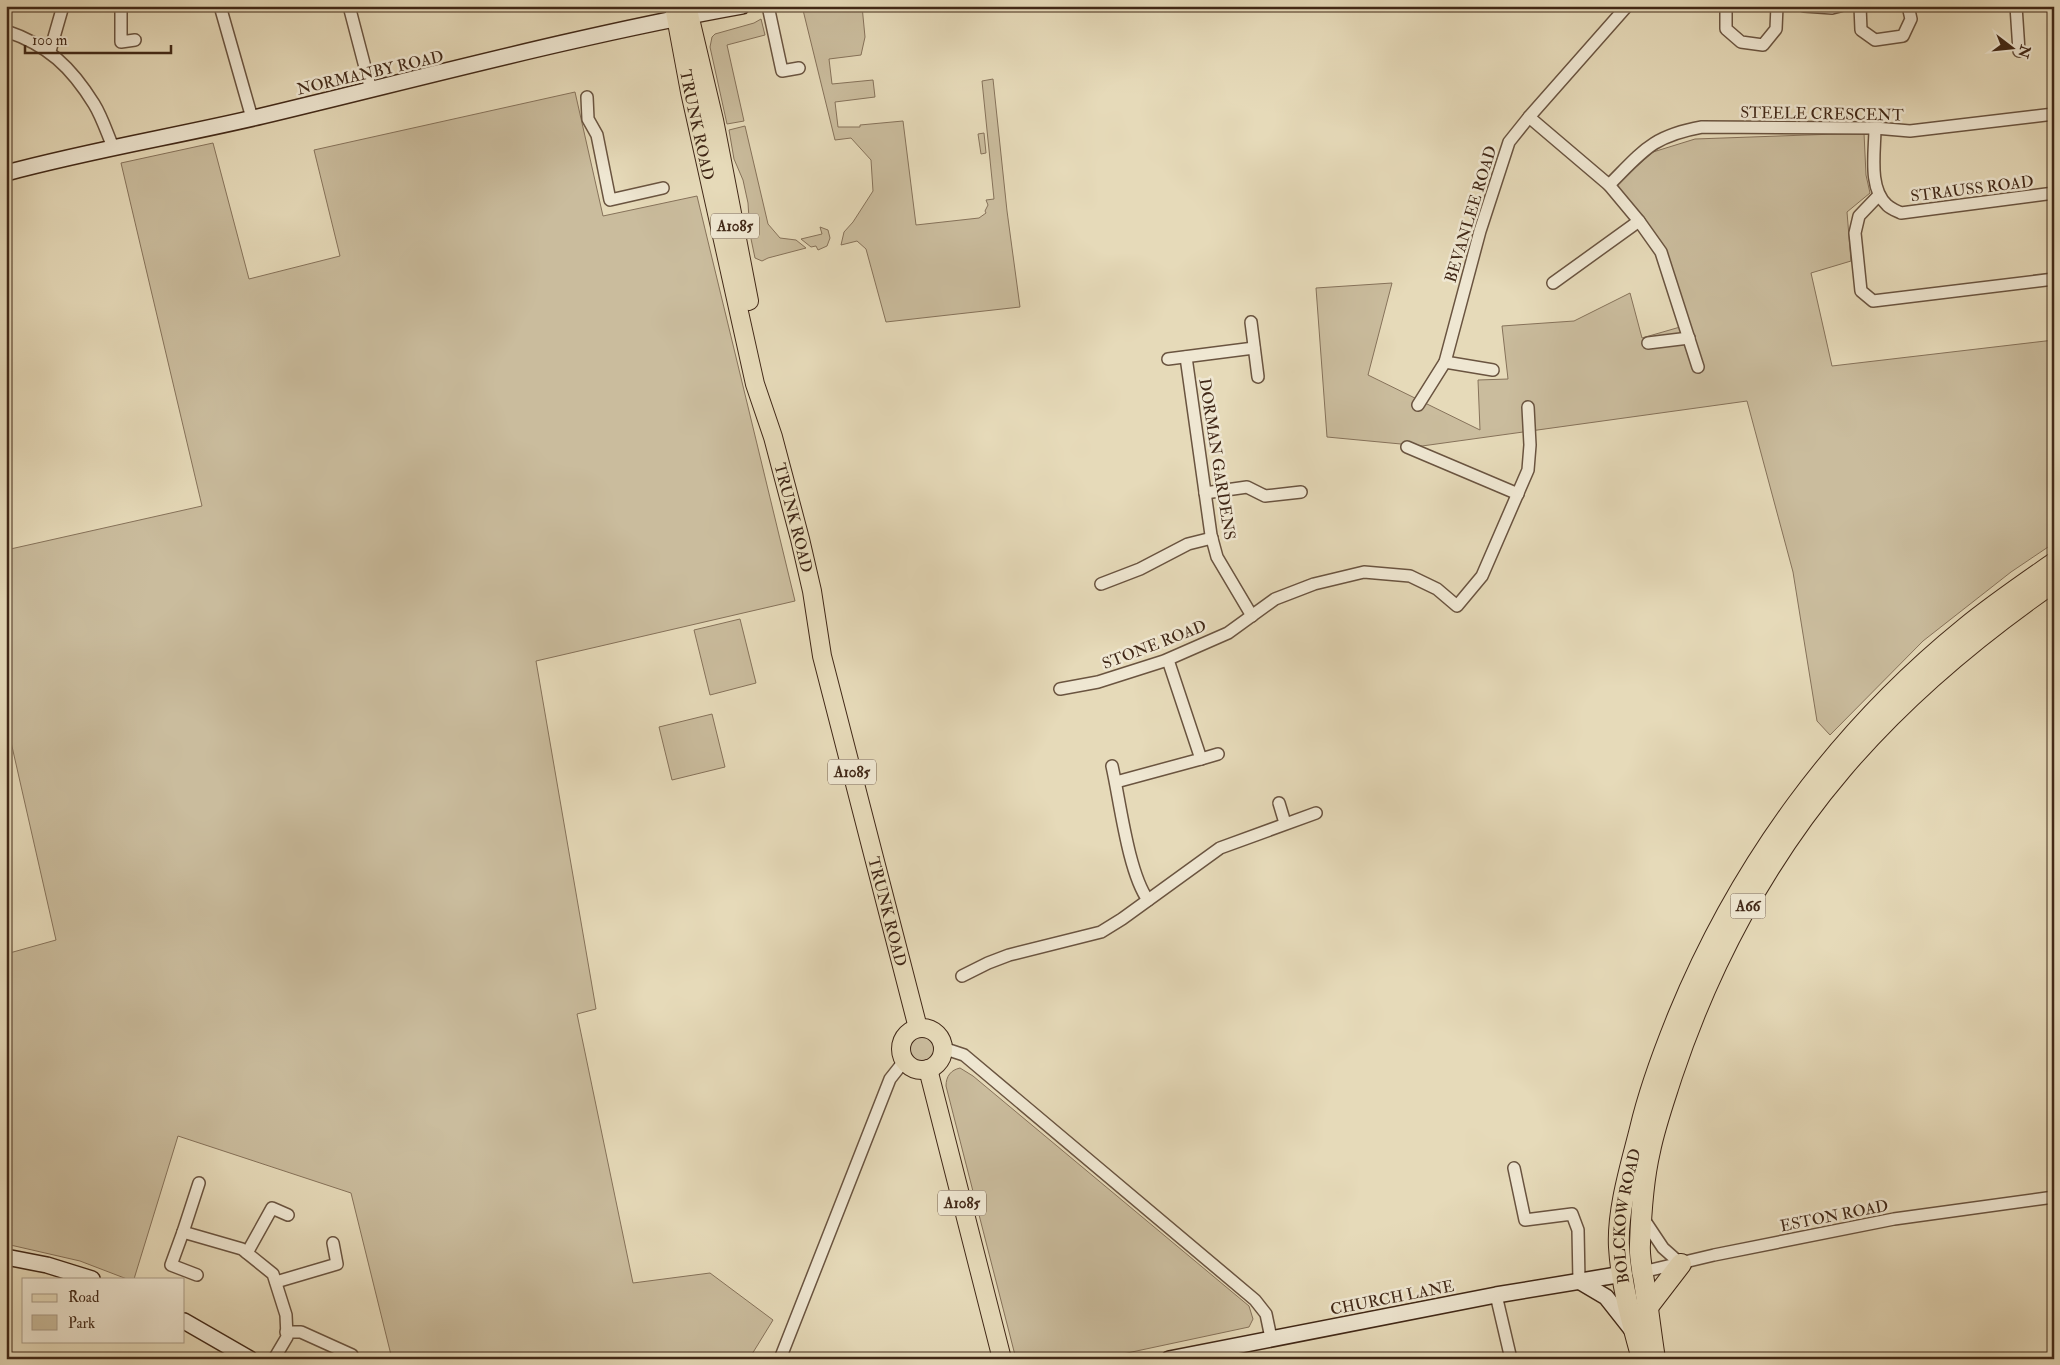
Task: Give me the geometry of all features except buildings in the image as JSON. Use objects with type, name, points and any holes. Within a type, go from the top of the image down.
[{"type":"highway","name":"BOLCKOW ROAD","points":[[1642,1359],[1643,1334],[1633,1273],[1619,1246],[1622,1211],[1646,1102],[1687,994],[1714,937],[1742,886],[1795,804],[1835,754],[1870,715],[1918,668],[1965,627],[2054,563]]},
{"type":"highway","name":"A66","points":[[1643,1334],[1648,1307],[1633,1273],[1640,1246],[1645,1177],[1650,1151],[1662,1106],[1683,1043],[1730,938],[1765,876],[1799,825],[1841,770],[1894,712],[1944,665],[2008,614],[2054,582]]},
{"type":"highway","points":[[1648,1307],[1681,1264]]},
{"type":"highway","name":"BOLCKOW ROAD","points":[[1643,1334],[1656,1359]]},
{"type":"main road","name":"TRUNK ROAD","points":[[682,12],[690,92],[755,384],[773,437],[812,591],[822,656],[918,1028]]},
{"type":"main road","points":[[918,1028],[930,1029],[935,1032],[942,1042],[943,1048],[939,1061],[928,1069],[915,1068],[905,1060],[902,1054],[903,1041],[906,1035],[918,1028]]},
{"type":"main road","name":"A1085","points":[[928,1069],[998,1336],[1002,1359]]},
{"type":"street","points":[[50,51],[63,6]]},
{"type":"street","points":[[121,6],[121,42],[136,40]]},
{"type":"street","points":[[220,6],[252,118]]},
{"type":"street","points":[[349,6],[371,90]]},
{"type":"street","name":"NORMANBY ROAD","points":[[6,173],[113,147],[252,118],[371,90],[682,12],[742,6]]},
{"type":"street","points":[[768,6],[782,71],[799,68]]},
{"type":"street","name":"BEVANLEE ROAD","points":[[1418,405],[1445,362],[1480,231],[1509,142],[1529,116],[1627,6]]},
{"type":"street","points":[[1726,6],[1726,29],[1741,42],[1763,45],[1776,29],[1777,6]]},
{"type":"street","points":[[1804,6],[1832,8],[1840,6]]},
{"type":"street","points":[[1860,6],[1861,30],[1875,40],[1903,36],[1911,18],[1908,6]]},
{"type":"street","points":[[2016,6],[2019,51]]},
{"type":"street","points":[[6,31],[22,36],[50,51],[70,71],[95,105],[113,147]]},
{"type":"street","points":[[587,97],[588,119],[597,136],[610,200],[663,188]]},
{"type":"street","name":"STEELE CRESCENT","points":[[1608,185],[1647,147],[1659,139],[1678,132],[1702,127],[1875,128],[1910,131],[2054,114]]},
{"type":"street","points":[[1529,116],[1608,185],[1639,221],[1661,252],[1698,367]]},
{"type":"street","points":[[1875,128],[1875,180],[1879,195],[1859,216],[1855,233],[1861,291],[1873,301],[2054,279]]},
{"type":"street","name":"STRAUSS ROAD","points":[[1879,195],[1887,206],[1901,213],[2054,193]]},
{"type":"street","points":[[1553,283],[1639,221]]},
{"type":"street","points":[[1251,322],[1258,377]]},
{"type":"street","points":[[1648,343],[1689,338]]},
{"type":"street","name":"DORMAN GARDENS","points":[[1168,359],[1254,348]]},
{"type":"street","name":"DORMAN GARDENS","points":[[1186,357],[1212,538],[1217,557],[1252,616]]},
{"type":"street","points":[[1445,362],[1493,370]]},
{"type":"street","points":[[1407,448],[1518,494],[1528,470],[1530,445],[1528,407]]},
{"type":"street","points":[[1205,493],[1247,487],[1265,496],[1300,492]]},
{"type":"street","name":"STONE ROAD","points":[[1060,689],[1098,682],[1168,660],[1228,633],[1275,599],[1306,587],[1364,572],[1410,576],[1438,589],[1457,606],[1482,576],[1518,494]]},
{"type":"street","points":[[1101,584],[1140,568],[1188,544],[1212,538]]},
{"type":"street","points":[[1168,660],[1201,759]]},
{"type":"street","points":[[1116,782],[1218,754]]},
{"type":"street","points":[[1112,766],[1140,889],[1148,900]]},
{"type":"street","points":[[1279,803],[1285,823]]},
{"type":"street","points":[[962,976],[1009,955],[1101,932],[1220,848],[1316,813]]},
{"type":"street","points":[[943,1048],[964,1055],[1255,1300],[1266,1314],[1271,1338]]},
{"type":"street","points":[[780,1359],[890,1079],[905,1060]]},
{"type":"street","points":[[1514,1168],[1525,1220],[1572,1214],[1578,1230],[1579,1281],[1606,1297],[1643,1334]]},
{"type":"street","points":[[197,1275],[171,1265],[199,1183]]},
{"type":"street","name":"ESTON ROAD","points":[[1633,1273],[1894,1219],[2054,1197]]},
{"type":"street","points":[[247,1254],[272,1208],[288,1215]]},
{"type":"street","points":[[1642,1217],[1663,1248],[1681,1264]]},
{"type":"street","points":[[183,1232],[242,1249],[273,1274],[286,1315],[287,1337],[274,1359]]},
{"type":"street","points":[[276,1282],[337,1264],[333,1243]]},
{"type":"street","points":[[6,1257],[47,1265],[89,1278]]},
{"type":"street","name":"CHURCH LANE","points":[[1169,1359],[1496,1295],[1633,1273]]},
{"type":"street","points":[[1496,1295],[1511,1359]]},
{"type":"street","points":[[185,1322],[250,1359]]},
{"type":"street","points":[[286,1332],[301,1332],[352,1355]]},
{"type":"green space","points":[[802,6],[862,6],[865,37],[861,55],[829,59],[832,84],[873,80],[875,97],[835,102],[838,127],[860,127],[860,125],[903,121],[916,225],[979,218],[986,213],[988,205],[986,200],[994,199],[982,81],[993,79],[1007,211],[1020,307],[886,322],[866,249],[857,241],[841,245],[844,232],[853,222],[873,191],[871,160],[851,138],[835,140]]},
{"type":"green space","points":[[761,19],[765,35],[727,45],[744,121],[727,124],[710,47],[712,37],[715,34],[754,23]]},
{"type":"green space","points":[[575,92],[603,216],[697,196],[795,601],[536,661],[596,1009],[577,1014],[633,1283],[710,1273],[773,1320],[749,1359],[392,1359],[351,1193],[178,1136],[134,1278],[124,1278],[80,1261],[6,1244],[6,954],[56,940],[6,720],[6,550],[202,506],[121,163],[213,143],[249,279],[340,256],[314,150]]},
{"type":"green space","points":[[745,126],[768,224],[780,238],[796,240],[806,248],[762,261],[755,258],[750,234],[748,203],[743,180],[734,159],[729,130]]},
{"type":"green space","points":[[984,133],[986,153],[981,154],[978,134]]},
{"type":"green space","points":[[1864,133],[1866,175],[1870,193],[1847,212],[1851,261],[1811,273],[1832,366],[2054,340],[2054,543],[2011,572],[1923,641],[1830,735],[1817,721],[1793,572],[1747,401],[1422,446],[1327,437],[1316,288],[1392,283],[1368,375],[1480,430],[1478,380],[1508,379],[1502,326],[1574,321],[1630,293],[1642,338],[1687,325],[1662,247],[1612,188],[1653,152],[1695,139]]},
{"type":"green space","points":[[820,227],[828,230],[830,238],[827,246],[818,250],[816,246],[811,247],[801,239],[822,234]]},
{"type":"green space","points":[[740,619],[756,683],[710,695],[694,630]]},
{"type":"green space","points":[[712,714],[725,767],[672,780],[659,727]]},
{"type":"green space","points":[[923,1036],[932,1040],[936,1049],[932,1058],[923,1062],[914,1058],[910,1049],[914,1040]]},
{"type":"green space","points":[[960,1068],[973,1076],[1249,1306],[1253,1319],[1249,1327],[1099,1359],[1016,1359],[946,1086],[950,1074]]}]
